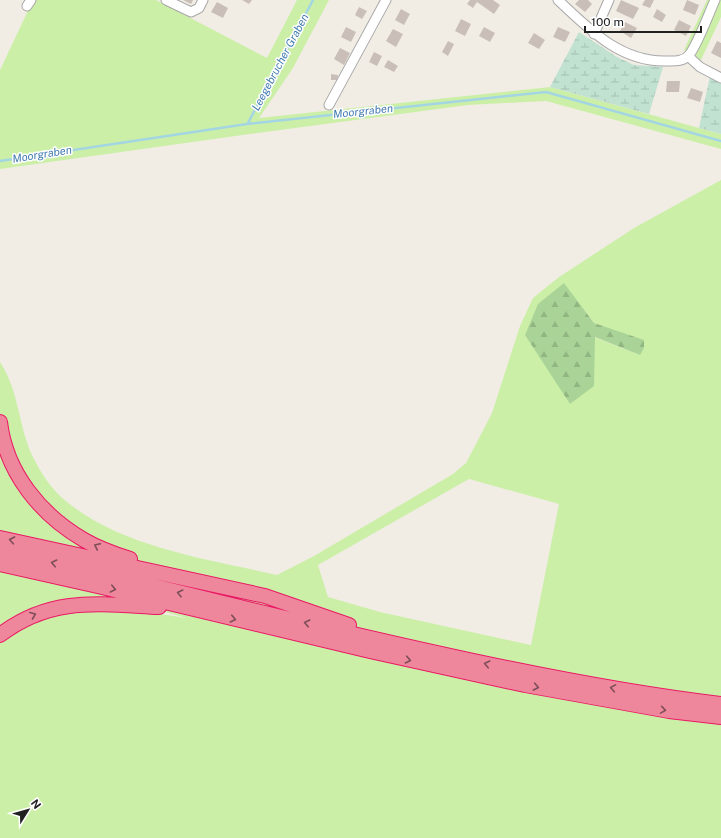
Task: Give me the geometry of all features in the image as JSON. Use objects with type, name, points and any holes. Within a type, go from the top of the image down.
[{"type":"highway","points":[[0,422],[2,439],[22,482],[32,497],[58,523],[85,541],[109,552],[173,576]]},
{"type":"highway","points":[[0,538],[266,596],[318,613],[399,645]]},
{"type":"highway","points":[[0,551],[87,570],[399,645],[580,683],[676,699],[721,704]]},
{"type":"highway","points":[[0,564],[370,651],[525,685],[669,711],[721,717]]},
{"type":"highway","points":[[0,635],[21,620],[30,616],[66,606],[109,604],[195,610]]},
{"type":"street","points":[[166,0],[191,12],[201,4]]},
{"type":"street","points":[[328,105],[386,0]]},
{"type":"street","points":[[558,0],[594,34],[628,55],[653,61],[682,60],[688,56],[717,2]]},
{"type":"street","points":[[594,34],[609,0]]},
{"type":"street","points":[[688,56],[700,67],[721,78]]},
{"type":"green space","points":[[33,0],[156,0],[267,58],[297,0],[329,0],[293,68],[259,118],[550,87],[721,134],[721,149],[546,101],[468,105],[0,169],[0,70]]},
{"type":"green space","points":[[707,0],[721,0],[721,17],[701,60],[684,50]]},
{"type":"green space","points":[[579,32],[617,57],[634,65],[663,67],[649,114],[550,87]]},
{"type":"green space","points":[[710,76],[721,82],[721,134],[699,128]]},
{"type":"green space","points":[[721,180],[721,838],[0,838],[0,641],[30,622],[71,610],[149,612],[186,618],[126,601],[107,600],[0,629],[0,362],[12,385],[25,435],[34,459],[48,482],[67,502],[90,518],[114,531],[140,541],[195,557],[277,575],[314,556],[453,474],[466,463],[492,413],[520,326],[533,298],[559,277],[634,228]],"holes":[[[563,283],[594,323],[640,355],[594,337],[594,386]],[[469,479],[559,504],[531,645],[380,612],[328,597],[318,565]]]},
{"type":"green space","points":[[564,283],[594,323],[644,340],[644,348],[640,355],[595,337],[594,386],[570,404],[525,335],[538,304]]},
{"type":"building","points":[[183,0],[193,0],[191,4]]},
{"type":"building","points":[[242,0],[252,0],[249,4]]},
{"type":"building","points":[[470,0],[493,0],[500,5],[494,14],[477,2],[473,8],[467,4]]},
{"type":"building","points":[[579,0],[588,0],[592,4],[585,12],[575,4]]},
{"type":"building","points":[[621,0],[639,8],[633,19],[616,11]]},
{"type":"building","points":[[645,0],[654,0],[650,8],[642,5]]},
{"type":"building","points":[[687,0],[699,5],[695,15],[683,10]]},
{"type":"building","points":[[217,2],[228,8],[223,18],[211,12]]},
{"type":"building","points":[[359,7],[367,11],[362,19],[355,15]]},
{"type":"building","points":[[401,9],[410,14],[404,25],[395,20]]},
{"type":"building","points":[[657,9],[666,15],[662,22],[653,17]]},
{"type":"building","points":[[461,19],[471,24],[465,36],[455,31]]},
{"type":"building","points":[[679,20],[691,26],[686,36],[674,30]]},
{"type":"building","points":[[625,22],[637,28],[631,38],[620,31]]},
{"type":"building","points":[[346,27],[356,32],[351,42],[341,37]]},
{"type":"building","points":[[484,27],[495,33],[490,42],[479,36]]},
{"type":"building","points":[[558,27],[570,32],[565,42],[553,37]]},
{"type":"building","points":[[393,29],[403,34],[396,47],[386,41]]},
{"type":"building","points":[[534,33],[545,40],[539,49],[528,43]]},
{"type":"building","points":[[448,41],[454,44],[448,56],[442,52]]},
{"type":"building","points":[[717,41],[721,43],[721,58],[711,53]]},
{"type":"building","points":[[340,48],[350,53],[344,65],[334,59]]},
{"type":"building","points":[[374,52],[382,56],[377,66],[369,62]]},
{"type":"building","points":[[388,60],[398,66],[394,72],[384,67]]},
{"type":"building","points":[[331,74],[338,75],[337,80],[331,80]]},
{"type":"building","points":[[667,81],[680,81],[679,92],[666,92]]},
{"type":"building","points":[[691,88],[703,92],[700,102],[687,98]]},
{"type":"waterway","name":"Leegebrucher Graben","points":[[248,123],[313,0]]},
{"type":"waterway","name":"Moorgraben","points":[[0,161],[247,124],[546,92],[721,141]]}]
